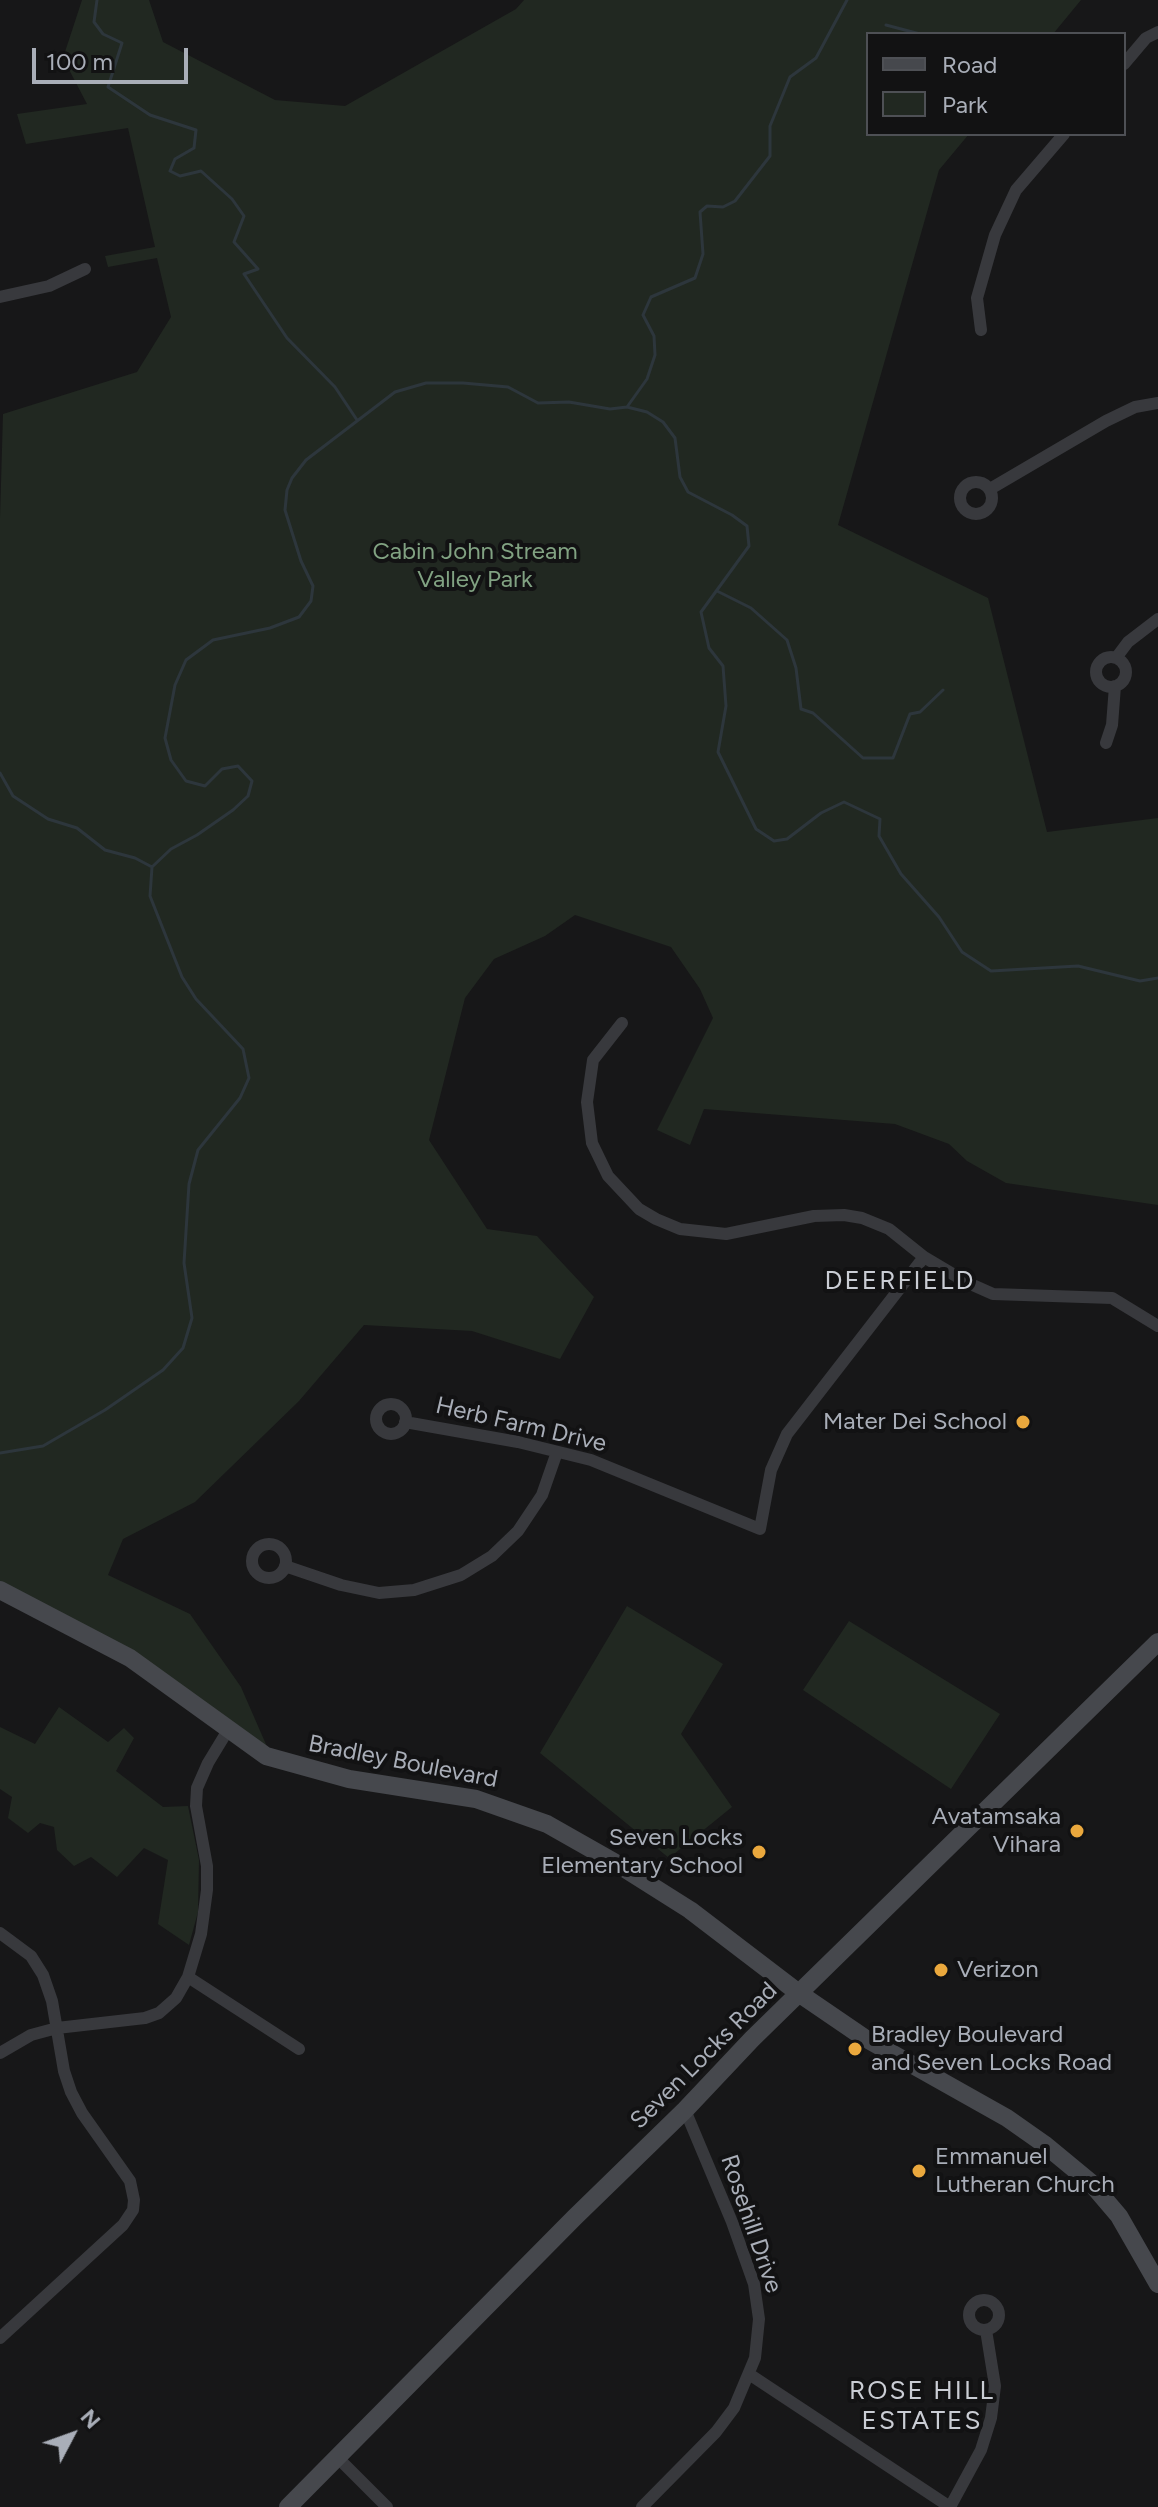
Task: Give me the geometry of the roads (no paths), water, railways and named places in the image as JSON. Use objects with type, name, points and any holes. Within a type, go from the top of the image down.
[{"type":"main road","name":"Bradley Boulevard","points":[[0,1590],[130,1658],[266,1756],[349,1779],[476,1799],[547,1824],[614,1862],[690,1910],[800,1994],[863,2037],[1007,2118],[1044,2144],[1090,2182],[1119,2216],[1158,2284]]},
{"type":"main road","name":"Seven Locks Road","points":[[288,2507],[685,2110],[752,2039],[1158,1642]]},
{"type":"street","points":[[1126,62],[1146,38],[1158,32]]},
{"type":"street","points":[[981,330],[977,298],[995,235],[1016,190],[1062,136]]},
{"type":"street","points":[[0,297],[49,286],[85,269]]},
{"type":"street","points":[[990,489],[1106,421],[1135,407],[1158,403]]},
{"type":"street","points":[[1116,658],[1128,642],[1158,619]]},
{"type":"street","points":[[1116,658],[1123,663],[1126,672],[1122,681],[1115,686],[1102,683],[1096,671],[1102,659],[1116,658]]},
{"type":"street","points":[[1106,743],[1112,725],[1115,686]]},
{"type":"street","points":[[622,1023],[593,1060],[587,1102],[592,1143],[608,1176],[639,1209],[656,1219],[680,1229],[726,1234],[814,1216],[862,1218],[889,1229],[924,1257],[993,1294],[1112,1298],[1158,1326]]},
{"type":"street","name":"Herb Farm Drive","points":[[405,1422],[591,1460],[760,1529],[771,1470],[787,1434],[924,1257]]},
{"type":"street","points":[[285,1566],[341,1585],[379,1593],[414,1590],[461,1575],[492,1556],[518,1531],[542,1495],[557,1452]]},
{"type":"street","points":[[0,2053],[31,2035],[57,2028],[145,2018],[168,2007],[188,1977],[201,1934],[207,1890],[207,1866],[196,1806],[197,1788],[228,1730]]},
{"type":"street","points":[[0,1933],[31,1956],[43,1975],[71,2092],[82,2113],[130,2181],[134,2200],[133,2210],[123,2225],[0,2338]]},
{"type":"street","points":[[188,1977],[299,2049]]},
{"type":"street","name":"Rosehill Drive","points":[[642,2507],[716,2432],[734,2408],[755,2358],[759,2319],[754,2284],[732,2222],[685,2110]]},
{"type":"street","points":[[749,2374],[950,2507],[981,2450],[991,2418],[995,2386],[986,2330]]},
{"type":"street","points":[[338,2458],[387,2507]]},
{"type":"waterway","points":[[97,0],[94,22],[103,34],[122,43],[108,87],[150,115],[196,130],[194,148],[175,159],[170,171],[180,176],[201,171],[232,199],[244,216],[234,242],[258,269],[244,274],[287,338],[335,387],[357,420]]},
{"type":"waterway","points":[[627,407],[647,379],[655,355],[654,336],[643,315],[651,297],[695,278],[703,254],[700,212],[707,206],[723,207],[735,201],[770,156],[770,126],[790,77],[816,58],[847,0]]},
{"type":"waterway","points":[[886,25],[912,32]]},
{"type":"waterway","points":[[0,1453],[43,1446],[105,1410],[163,1370],[183,1348],[192,1318],[184,1263],[189,1184],[198,1150],[240,1098],[249,1078],[243,1049],[196,999],[182,977],[150,896],[152,867],[171,849],[233,810],[248,796],[252,781],[238,766],[222,769],[205,786],[186,781],[171,760],[165,738],[175,685],[186,660],[213,640],[270,628],[299,617],[311,601],[313,586],[301,561],[285,510],[292,478],[306,460],[395,392],[426,383],[508,387],[538,403],[569,402],[610,409],[627,407],[647,412],[663,422],[675,438],[680,477],[688,492],[747,526],[749,546],[701,612],[709,648],[723,666],[726,706],[718,752],[756,829],[774,841],[787,839],[821,813],[844,802],[880,819],[879,836],[901,874],[939,917],[962,952],[991,971],[1078,966],[1140,981],[1158,978]]},
{"type":"waterway","points":[[717,591],[751,608],[787,640],[796,668],[801,709],[813,713],[863,758],[893,758],[910,714],[920,712],[943,690]]},
{"type":"waterway","points":[[0,773],[13,796],[48,819],[77,828],[105,850],[135,858],[152,867]]},
{"type":"place","name":"Mater Dei School","points":[[1023,1422]]},
{"type":"place","name":"Avatamsaka Vihara","points":[[1077,1831]]},
{"type":"place","name":"Seven Locks Elementary School","points":[[759,1852]]},
{"type":"place","name":"Verizon","points":[[941,1970]]},
{"type":"place","name":"Bradley Boulevard and Seven Locks Road","points":[[855,2049]]},
{"type":"place","name":"Emmanuel Lutheran Church","points":[[919,2171]]},
{"type":"district","name":"DEERFIELD","points":[[900,1281]]},
{"type":"district","name":"ROSE HILL ESTATES","points":[[922,2406]]},
{"type":"park label","name":"Cabin John Stream Valley Park","points":[[475,566]]}]
